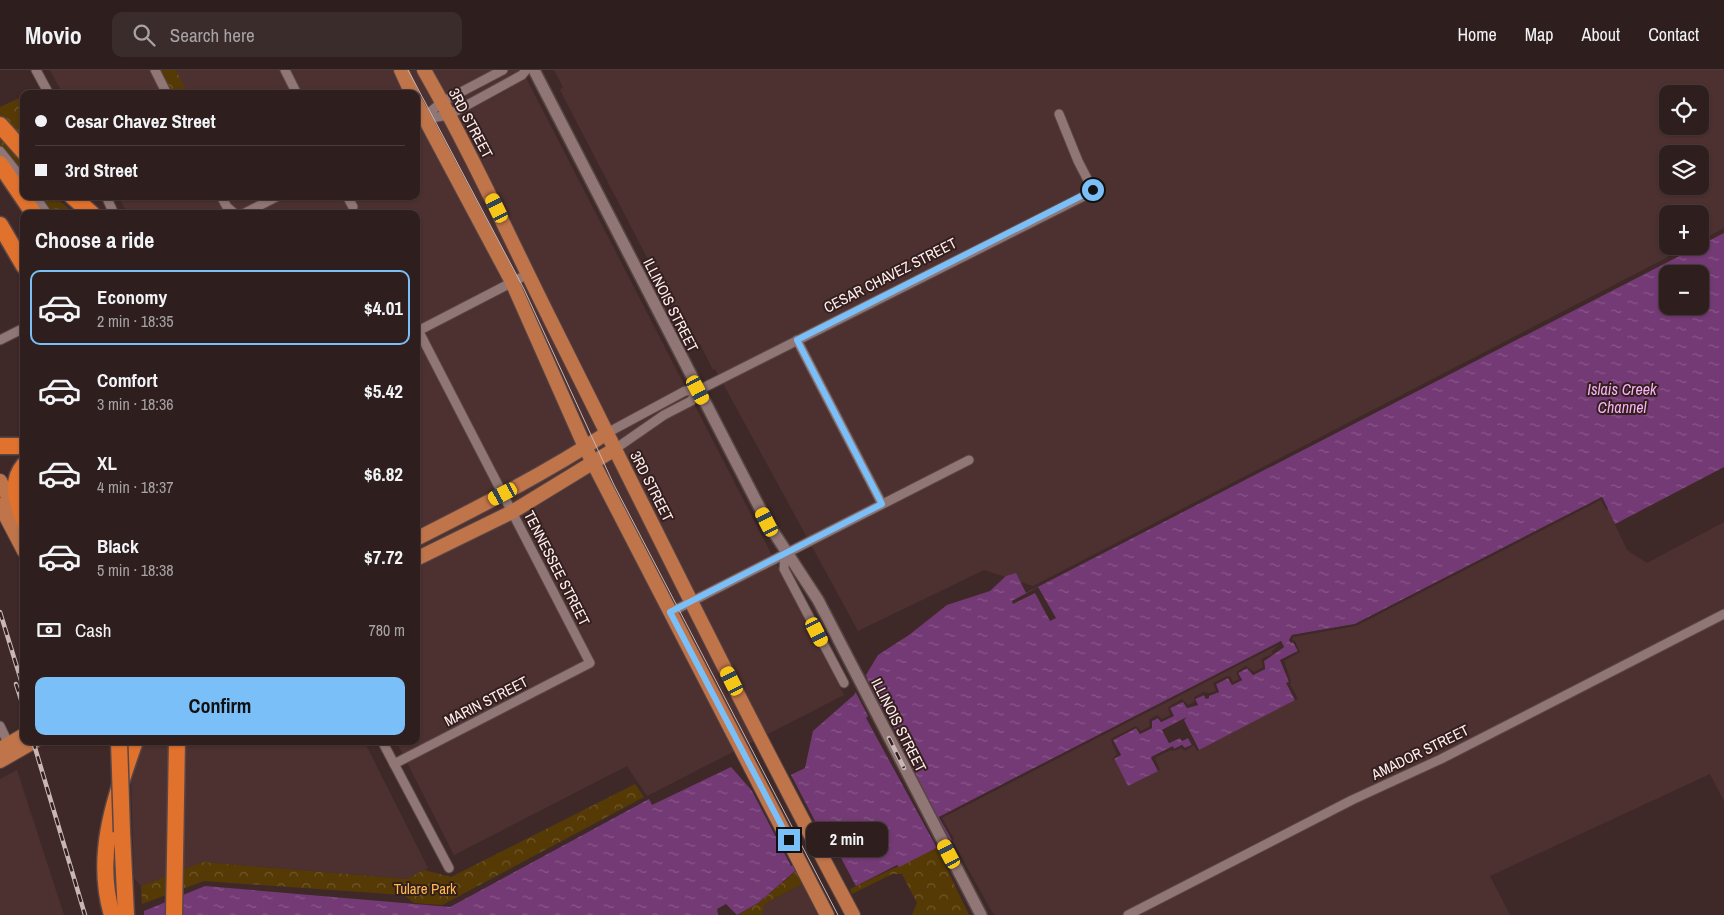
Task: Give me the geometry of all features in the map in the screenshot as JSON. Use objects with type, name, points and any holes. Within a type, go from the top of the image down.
[{"type":"highway","points":[[0,125],[20,148]]},
{"type":"highway","points":[[0,164],[20,193]]},
{"type":"highway","points":[[76,200],[88,210]]},
{"type":"highway","points":[[0,225],[20,259]]},
{"type":"highway","points":[[0,446],[20,446]]},
{"type":"highway","points":[[20,473],[15,483],[14,492],[20,509]]},
{"type":"highway","points":[[126,915],[122,832],[129,745]]},
{"type":"highway","points":[[110,909],[105,871],[107,833],[129,745]]},
{"type":"highway","points":[[174,915],[177,745]]},
{"type":"main road","points":[[401,70],[410,90]]},
{"type":"main road","name":"3RD STREET","points":[[424,70],[446,108],[615,449],[779,774],[853,915]]},
{"type":"main road","points":[[420,121],[512,282],[585,447],[761,784],[827,915]]},
{"type":"main road","name":"CESAR CHAVEZ STREET","points":[[420,537],[503,494],[607,433]]},
{"type":"main road","name":"CESAR CHAVEZ STREET","points":[[420,557],[512,512],[615,449]]},
{"type":"main road","points":[[0,481],[20,518]]},
{"type":"main road","points":[[0,505],[20,543]]},
{"type":"main road","points":[[0,761],[8,749],[20,739]]},
{"type":"main road","points":[[8,749],[22,745]]},
{"type":"street","points":[[36,70],[46,90]]},
{"type":"street","points":[[155,70],[166,90]]},
{"type":"street","points":[[285,70],[295,90]]},
{"type":"street","points":[[420,121],[446,108],[503,70]]},
{"type":"street","points":[[420,121],[522,76],[526,70]]},
{"type":"street","name":"ILLINOIS STREET","points":[[534,70],[767,522],[785,553],[818,600],[981,915]]},
{"type":"street","name":"CESAR CHAVEZ STREET","points":[[607,433],[685,391],[698,390],[1094,190],[1078,161],[1059,114]]},
{"type":"street","points":[[0,150],[20,176]]},
{"type":"street","points":[[223,200],[230,210]]},
{"type":"street","points":[[252,210],[270,200]]},
{"type":"street","points":[[349,200],[352,207]]},
{"type":"street","points":[[420,328],[528,274]]},
{"type":"street","points":[[0,340],[20,330]]},
{"type":"street","name":"TENNESSEE STREET","points":[[420,336],[590,663]]},
{"type":"street","points":[[797,340],[882,504]]},
{"type":"street","name":"CESAR CHAVEZ STREET","points":[[615,449],[664,415],[691,401],[698,390]]},
{"type":"street","points":[[670,612],[969,460]]},
{"type":"street","name":"ILLINOIS STREET","points":[[785,553],[784,569],[844,683]]},
{"type":"street","name":"AMADOR STREET","points":[[1128,915],[1360,796],[1447,756],[1724,614]]},
{"type":"street","name":"MARIN STREET","points":[[394,764],[590,663]]},
{"type":"street","points":[[0,726],[8,749]]},
{"type":"street","points":[[384,745],[449,868]]},
{"type":"street","points":[[975,904],[988,915]]},
{"type":"shaded area","points":[[50,70],[522,70],[844,695],[647,796],[627,766],[454,855],[398,745],[420,745],[420,210],[126,210],[120,200],[420,200],[420,90],[61,90]]},
{"type":"shaded area","points":[[554,70],[1724,70],[1724,228],[1709,236],[1709,205],[1659,205],[1659,255],[1672,255],[1033,586],[984,570],[858,631],[715,369],[713,370],[700,344],[694,348],[560,90],[563,87]]},
{"type":"shaded area","points":[[1602,497],[1627,550],[1647,563],[1724,522],[1724,801],[1710,774],[1490,876],[1510,915],[995,915],[992,912],[939,817],[1292,635]]},
{"type":"shaded area","points":[[141,745],[366,745],[428,868],[407,879],[203,862],[141,886],[134,878],[131,775]]},
{"type":"shaded area","points":[[17,770],[64,915],[0,915],[0,779]]},
{"type":"shaded area","points":[[802,884],[818,915],[762,915],[765,904]]},
{"type":"green space","points":[[158,70],[176,70],[186,90],[169,90]]},
{"type":"green space","points":[[20,98],[20,171],[0,146],[0,107]]},
{"type":"green space","points":[[39,200],[59,200],[70,210],[45,210]]},
{"type":"green space","name":"Tulare Park","points":[[635,784],[644,797],[442,905],[414,903],[404,895],[204,881],[142,904],[141,886],[203,862],[407,879],[424,870],[451,877]]},
{"type":"green space","points":[[937,848],[969,915],[912,915],[917,903],[902,874],[892,874],[852,894],[850,889]]},
{"type":"green space","points":[[796,871],[802,884],[765,904],[762,915],[738,915],[758,903]]},
{"type":"water","name":"Islais Creek Channel","points":[[1724,233],[1724,467],[1615,524],[1602,497],[1355,624],[1292,635],[1289,640],[1293,642],[1298,651],[1281,660],[1289,682],[1287,683],[1295,700],[1199,750],[1183,719],[1162,730],[1169,743],[1180,738],[1182,741],[1188,738],[1192,745],[1184,748],[1182,745],[1174,749],[1173,747],[1151,758],[1158,771],[1128,786],[1114,758],[1121,755],[1113,740],[1136,728],[1140,734],[1152,728],[1151,721],[1158,718],[1161,722],[1173,716],[1170,708],[1183,701],[1187,708],[1198,705],[1195,699],[1204,695],[1206,699],[1208,695],[1219,692],[1215,685],[1228,678],[1232,685],[1242,680],[1238,673],[1247,668],[1253,675],[1265,669],[1264,661],[1284,647],[1281,641],[939,817],[952,840],[899,867],[897,865],[856,886],[832,841],[794,865],[795,871],[758,903],[737,915],[726,904],[717,909],[718,915],[144,915],[144,911],[205,886],[450,907],[649,799],[652,805],[731,767],[754,793],[805,768],[813,731],[854,695],[878,655],[909,635],[947,605],[990,591],[1006,576],[1016,573],[1026,593],[1659,267],[1659,315],[1709,315],[1709,265],[1662,265],[1681,255],[1709,255],[1709,241]]},
{"type":"pier","points":[[1602,497],[1608,509],[1606,510],[1601,500],[1356,626],[1293,637],[1292,640],[1295,641],[1300,652],[1284,661],[1291,681],[1290,684],[1298,699],[1295,700],[1286,683],[1289,682],[1280,660],[1298,651],[1293,642],[1291,643],[1289,640],[1292,635],[1355,624]]},
{"type":"pier","points":[[1038,587],[1056,618],[1050,621],[1035,593],[1013,604],[1012,601]]},
{"type":"pier","points":[[1281,641],[1284,647],[1264,661],[1265,669],[1253,675],[1247,668],[1238,673],[1242,680],[1232,685],[1228,678],[1216,684],[1219,692],[1206,699],[1204,695],[1195,699],[1198,705],[1187,708],[1183,702],[1170,708],[1174,716],[1161,722],[1158,718],[1152,721],[1152,728],[1140,734],[1136,728],[1113,740],[1121,755],[1112,760],[1117,754],[1111,741],[1112,738],[1136,726],[1141,731],[1150,726],[1149,720],[1157,715],[1162,719],[1170,715],[1168,707],[1182,699],[1188,705],[1194,702],[1194,697],[1203,692],[1210,693],[1216,691],[1213,683],[1227,676],[1230,676],[1233,682],[1239,679],[1236,672],[1246,666],[1254,672],[1263,667],[1261,659],[1272,654],[1272,651],[1280,644],[942,818],[954,839],[952,840],[939,817]]},
{"type":"pier","points":[[864,674],[868,678],[881,709],[884,708],[896,732],[904,729],[907,735],[900,739],[903,748],[949,842],[937,848],[866,718],[868,716],[854,689]]},
{"type":"pier","points":[[1187,717],[1184,720],[1199,750],[1197,751],[1194,745],[1185,751],[1181,748],[1174,751],[1171,750],[1155,758],[1160,770],[1158,771],[1151,757],[1173,746],[1174,749],[1182,745],[1185,748],[1192,745],[1188,738],[1182,741],[1180,738],[1169,743],[1162,730]]},
{"type":"pier","points":[[790,773],[828,846],[791,866],[751,789],[754,790]]},
{"type":"tram line","points":[[408,70],[419,90]]},
{"type":"tram line","points":[[420,93],[524,289],[614,485],[838,915]]},
{"type":"railway","points":[[0,612],[20,677]]},
{"type":"railway","points":[[16,684],[20,696]]},
{"type":"railway","points":[[889,738],[904,768]]},
{"type":"railway","points":[[34,745],[85,915]]},
{"type":"route","points":[[789,840],[670,612],[882,504],[797,340],[1093,190]]}]
